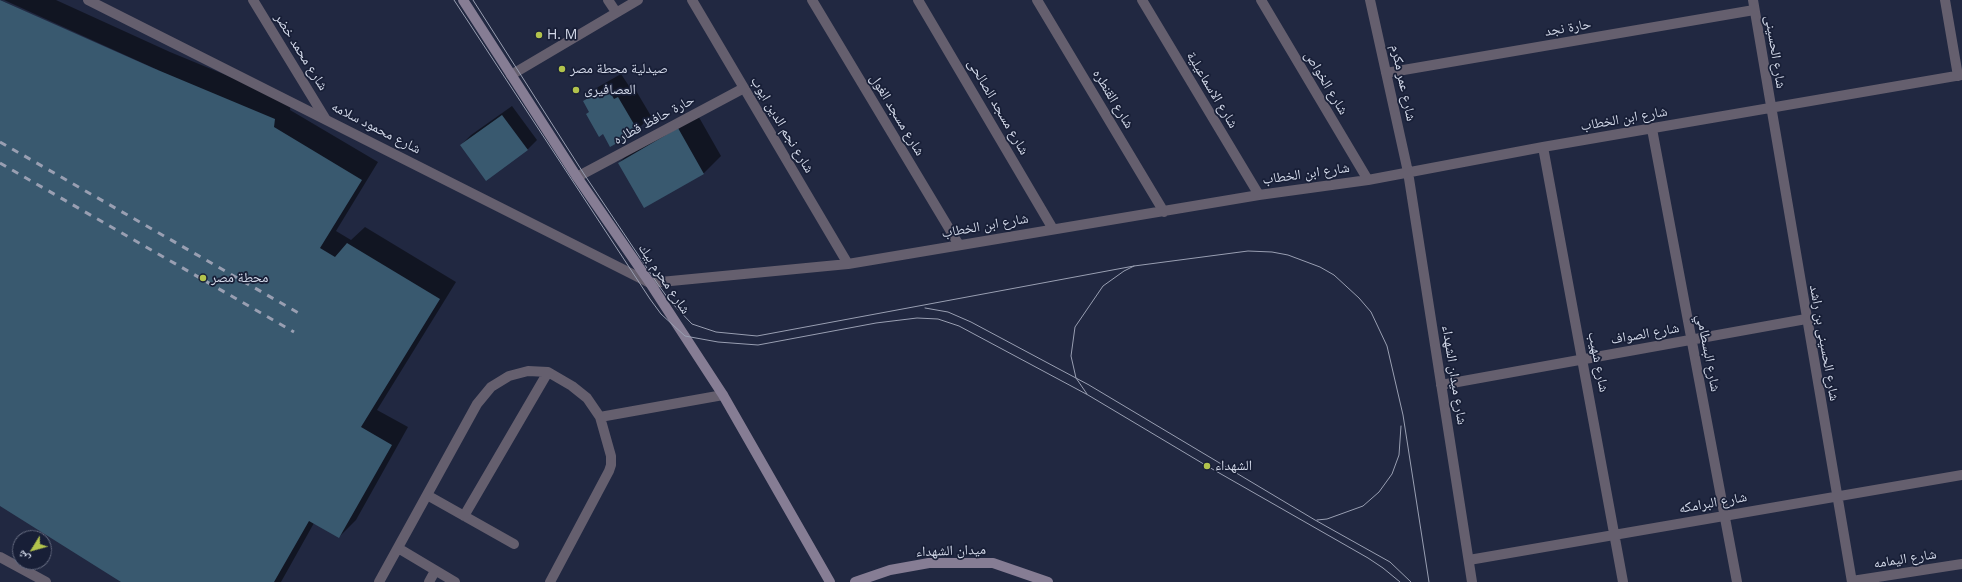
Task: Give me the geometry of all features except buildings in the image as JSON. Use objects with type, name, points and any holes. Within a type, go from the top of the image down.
[{"type":"main road","name":"شارع محرم بيك","points":[[463,0],[578,177],[650,283],[723,395],[830,582]]},
{"type":"main road","name":"ميدان الشهداء","points":[[855,582],[890,570],[929,563],[992,563],[1048,582]]},
{"type":"street","name":"شارع محمود سلامه","points":[[88,0],[650,283]]},
{"type":"street","name":"شارع محمد خضر","points":[[253,0],[325,118]]},
{"type":"street","points":[[608,0],[616,12]]},
{"type":"street","points":[[511,75],[638,0]]},
{"type":"street","name":"شارع نجم الدين ايوب","points":[[692,0],[848,264]]},
{"type":"street","name":"شارع مسجد الغول","points":[[812,0],[959,245]]},
{"type":"street","name":"شارع مسجد الصالحى","points":[[918,0],[1053,229]]},
{"type":"street","name":"شارع القنطره","points":[[1037,0],[1164,212]]},
{"type":"street","name":"شارع الاسماعيلية","points":[[1142,0],[1259,195]]},
{"type":"street","name":"شارع الخواص","points":[[1261,0],[1368,180]]},
{"type":"street","name":"شارع عمر مكرم","points":[[1370,0],[1408,172]]},
{"type":"street","points":[[1945,0],[1960,75]]},
{"type":"street","name":"حارة نجد","points":[[1386,73],[1753,5]]},
{"type":"street","name":"شارع الحسينى","points":[[1753,5],[1770,109]]},
{"type":"street","name":"شارع ابن الخطاب","points":[[650,283],[848,264],[1259,195],[1368,180],[1544,147],[1960,75]]},
{"type":"street","name":"حارة حافظ قطاره","points":[[578,177],[744,88]]},
{"type":"street","name":"شارع الحسينى بن راشد","points":[[1770,109],[1852,582]]},
{"type":"street","name":"شارع البسطامي","points":[[1652,129],[1737,582]]},
{"type":"street","name":"شارع شهيب","points":[[1544,147],[1616,534],[1623,582]]},
{"type":"street","name":"شارع ميدان الشهداء","points":[[1408,172],[1472,582]]},
{"type":"street","name":"شارع الصواف","points":[[1441,385],[1806,319]]},
{"type":"street","points":[[379,582],[477,404],[491,387],[509,376],[528,371],[548,372],[572,386],[587,398],[600,417],[611,456],[611,464],[550,582]]},
{"type":"street","points":[[464,516],[548,372]]},
{"type":"street","points":[[600,417],[723,395]]},
{"type":"street","name":"شارع البرامكه","points":[[1469,560],[1962,475]]},
{"type":"street","points":[[427,495],[514,544]]},
{"type":"street","points":[[398,548],[455,582]]},
{"type":"street","points":[[0,556],[46,582]]},
{"type":"street","name":"شارع اليمامه","points":[[1852,582],[1962,564]]},
{"type":"street","points":[[429,582],[435,571]]},
{"type":"tram line","points":[[454,0],[650,299],[661,314],[685,336],[718,342],[758,345],[876,323],[917,318],[938,319],[959,326],[1088,395],[1207,466],[1368,558],[1400,582]]},
{"type":"tram line","points":[[473,0],[584,174],[657,283],[670,301],[692,324],[716,332],[757,336],[1134,266]]},
{"type":"tram line","points":[[1087,394],[1076,378],[1071,356],[1075,327],[1103,286],[1124,271],[1134,266],[1248,251],[1272,252],[1288,255],[1320,267],[1334,275],[1359,298],[1371,312],[1387,346],[1403,415],[1429,582]]},
{"type":"tram line","points":[[925,308],[948,312],[971,322],[1089,385],[1315,520],[1390,562],[1411,582]]},
{"type":"tram line","points":[[1317,520],[1327,519],[1363,506],[1379,492],[1392,474],[1399,455],[1401,426]]},
{"type":"railway","points":[[0,142],[302,315]]},
{"type":"railway","points":[[0,163],[294,332]]},
{"type":"place","name":"H. M","points":[[539,35]]},
{"type":"place","name":"صيدلية محطة مصر","points":[[562,69]]},
{"type":"place","name":"العصافيرى","points":[[576,90]]},
{"type":"place","name":"محطة مصر","points":[[203,278]]},
{"type":"place","name":"الشهداء","points":[[1207,466]]}]
